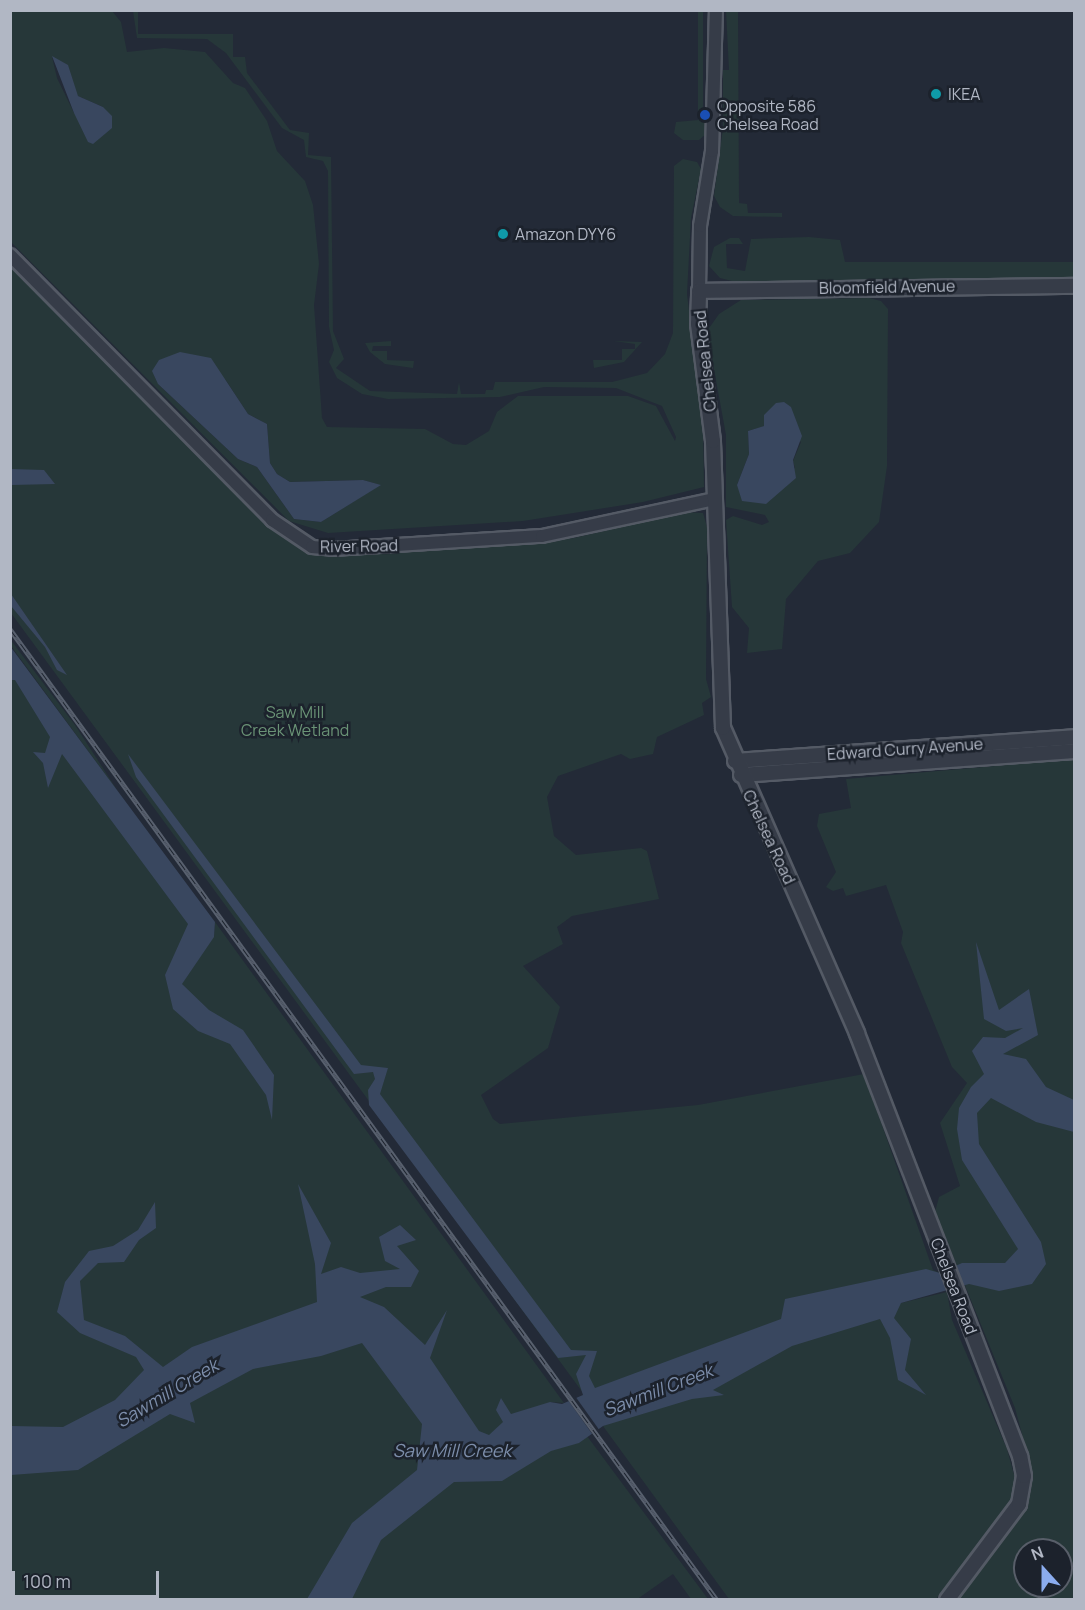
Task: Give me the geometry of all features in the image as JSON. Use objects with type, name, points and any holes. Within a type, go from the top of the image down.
[{"type":"street","name":"Chelsea Road","points":[[716,10],[712,151],[700,226],[698,324],[709,391],[723,728],[741,775],[857,1034],[1020,1456],[1024,1492],[1019,1504],[947,1599]]},
{"type":"street","name":"River Road","points":[[10,255],[272,520],[312,547],[344,548],[542,536],[715,499]]},
{"type":"street","name":"Bloomfield Avenue","points":[[699,291],[1074,286]]},
{"type":"street","name":"Edward Curry Avenue","points":[[741,775],[1074,737]]},
{"type":"street","name":"Edward Curry Avenue","points":[[735,760],[1074,751]]},
{"type":"green space","points":[[10,11],[112,11],[121,22],[127,52],[164,48],[205,52],[233,83],[245,88],[267,121],[277,151],[305,181],[313,205],[319,264],[314,305],[322,418],[327,427],[425,429],[453,444],[466,445],[489,431],[497,412],[518,396],[628,396],[656,406],[675,441],[676,437],[662,406],[616,388],[544,387],[500,397],[388,399],[362,394],[337,378],[329,362],[334,350],[329,327],[328,171],[323,161],[306,157],[304,140],[282,128],[226,53],[207,39],[137,38],[133,11],[138,11],[138,34],[233,34],[233,57],[245,57],[247,73],[290,130],[309,133],[308,155],[331,157],[333,331],[344,359],[336,368],[370,391],[457,394],[459,382],[461,394],[485,394],[486,390],[493,390],[495,382],[612,382],[647,373],[665,354],[673,333],[674,166],[683,159],[697,162],[701,169],[691,218],[687,294],[703,427],[704,487],[643,502],[523,521],[328,533],[289,521],[11,242]],"holes":[[[52,57],[78,96],[103,107],[74,113],[57,78]],[[225,379],[248,414],[267,424],[270,463],[277,474],[290,482],[363,480],[380,485],[321,522],[294,519],[257,467],[238,459],[158,384]]]},
{"type":"green space","points":[[698,11],[703,11],[703,116],[708,117],[707,133],[699,140],[683,140],[674,133],[676,122],[698,120]]},
{"type":"green space","points":[[726,11],[738,11],[739,203],[747,204],[748,213],[782,213],[782,217],[733,216],[720,207],[714,196],[723,128],[723,70],[729,70]]},
{"type":"green space","points":[[809,237],[840,240],[845,262],[1074,262],[1074,279],[736,282],[720,278],[709,266],[714,247],[730,238],[739,238],[743,244],[726,244],[727,268],[745,271],[751,239]]},
{"type":"green space","name":"Saw Mill Creek Wetland","points":[[10,261],[290,542],[305,551],[320,556],[574,538],[684,512],[703,513],[707,527],[706,679],[711,697],[702,703],[704,715],[657,737],[653,754],[630,759],[621,754],[558,776],[547,797],[554,836],[576,855],[641,848],[647,851],[659,899],[572,916],[557,927],[563,944],[523,966],[560,1007],[548,1048],[481,1095],[493,1119],[500,1124],[698,1105],[864,1074],[933,1270],[940,1273],[586,1397],[11,613]]},
{"type":"green space","points":[[869,298],[881,301],[888,309],[887,466],[879,522],[850,553],[818,561],[786,599],[782,649],[747,653],[749,628],[732,607],[726,520],[733,516],[762,525],[769,522],[765,515],[726,507],[726,435],[707,331],[719,314],[741,300]],"holes":[[[764,420],[801,442],[793,461],[795,468],[737,485],[749,454],[748,431],[765,426]]]},
{"type":"green space","points":[[391,341],[391,346],[373,346],[372,351],[387,351],[387,360],[414,361],[413,368],[385,364],[370,352],[365,343]]},
{"type":"green space","points":[[614,341],[642,342],[624,362],[594,368],[593,360],[622,360],[622,349],[635,349],[635,344]]},
{"type":"green space","points":[[10,639],[75,725],[119,793],[11,646]]},
{"type":"green space","points":[[10,662],[214,937],[215,922],[564,1403],[550,1402],[579,1443],[587,1436],[708,1599],[691,1599],[673,1574],[636,1600],[11,1599]]},
{"type":"green space","points":[[1074,759],[1074,1599],[958,1599],[1024,1513],[1031,1468],[1015,1408],[935,1212],[939,1197],[960,1186],[940,1123],[967,1083],[952,1067],[901,943],[903,932],[886,885],[846,896],[843,888],[833,891],[826,887],[836,872],[817,826],[819,814],[851,808],[846,779]]},
{"type":"green space","points":[[947,1292],[952,1320],[1007,1449],[1015,1478],[1012,1501],[936,1599],[729,1599],[603,1426],[792,1341],[901,1303]]},
{"type":"water","points":[[52,56],[68,65],[78,96],[103,107],[112,116],[112,128],[93,144],[88,142],[74,113]]},
{"type":"water","points":[[180,352],[211,358],[248,414],[267,424],[270,463],[277,474],[290,482],[363,480],[381,485],[321,522],[294,519],[257,467],[238,459],[158,384],[152,371],[159,360]]},
{"type":"water","points":[[784,402],[791,407],[802,436],[793,460],[796,478],[766,504],[742,501],[737,485],[749,454],[748,431],[764,426],[764,415],[776,403]]},
{"type":"water","points":[[10,469],[44,470],[55,484],[11,485]]},
{"type":"water","points":[[10,594],[67,675],[57,670],[45,647],[11,606]]},
{"type":"water","points":[[10,646],[215,922],[214,937],[182,984],[209,1010],[243,1030],[274,1075],[272,1120],[266,1095],[230,1044],[198,1031],[173,1009],[165,975],[188,924],[62,754],[48,788],[43,763],[33,752],[45,753],[50,737],[15,680],[11,680]]},
{"type":"water","name":"Saw Mill Creek","points":[[128,754],[361,1065],[388,1068],[380,1094],[571,1350],[597,1351],[589,1376],[595,1388],[781,1319],[785,1299],[926,1269],[940,1273],[962,1263],[1005,1263],[1018,1249],[962,1160],[957,1129],[959,1108],[971,1087],[984,1074],[972,1051],[983,1037],[1005,1038],[1023,1028],[1006,1031],[984,1019],[976,942],[999,1010],[1029,989],[1038,1035],[1003,1054],[1026,1059],[1046,1087],[1074,1100],[1074,1132],[1036,1122],[991,1098],[977,1113],[979,1144],[1041,1242],[1046,1264],[1032,1284],[999,1291],[969,1284],[901,1303],[894,1318],[911,1339],[905,1370],[926,1395],[898,1380],[890,1338],[880,1319],[792,1346],[713,1390],[724,1395],[692,1399],[603,1426],[579,1443],[551,1451],[502,1481],[454,1482],[381,1540],[352,1599],[307,1599],[352,1523],[417,1470],[422,1424],[362,1343],[321,1356],[253,1369],[190,1403],[195,1423],[170,1414],[78,1470],[11,1475],[11,1426],[63,1427],[115,1400],[144,1370],[136,1357],[80,1333],[57,1312],[65,1282],[89,1251],[113,1246],[138,1230],[155,1202],[156,1228],[139,1240],[124,1262],[98,1263],[80,1281],[84,1320],[125,1336],[163,1367],[192,1347],[317,1302],[315,1264],[298,1184],[331,1243],[321,1274],[341,1267],[360,1273],[400,1269],[385,1261],[379,1237],[400,1225],[416,1240],[397,1246],[419,1271],[411,1287],[386,1287],[360,1297],[384,1307],[425,1345],[447,1310],[430,1358],[479,1431],[489,1435],[503,1422],[496,1410],[501,1398],[511,1414],[550,1402],[562,1404],[583,1395],[576,1374],[586,1355],[558,1358],[369,1105],[368,1090],[375,1079],[373,1072],[354,1074],[136,777]]},
{"type":"pier","points":[[573,1396],[600,1431],[593,1435],[568,1400]]},
{"type":"railway","points":[[10,629],[717,1600]]},
{"type":"place","name":"IKEA","points":[[936,94]]},
{"type":"place","name":"Opposite 586 Chelsea Road","points":[[705,115]]},
{"type":"place","name":"Amazon DYY6","points":[[503,234]]},
{"type":"water label","name":"Sawmill Creek","points":[[658,1390]]},
{"type":"water label","name":"Sawmill Creek","points":[[167,1393]]}]
